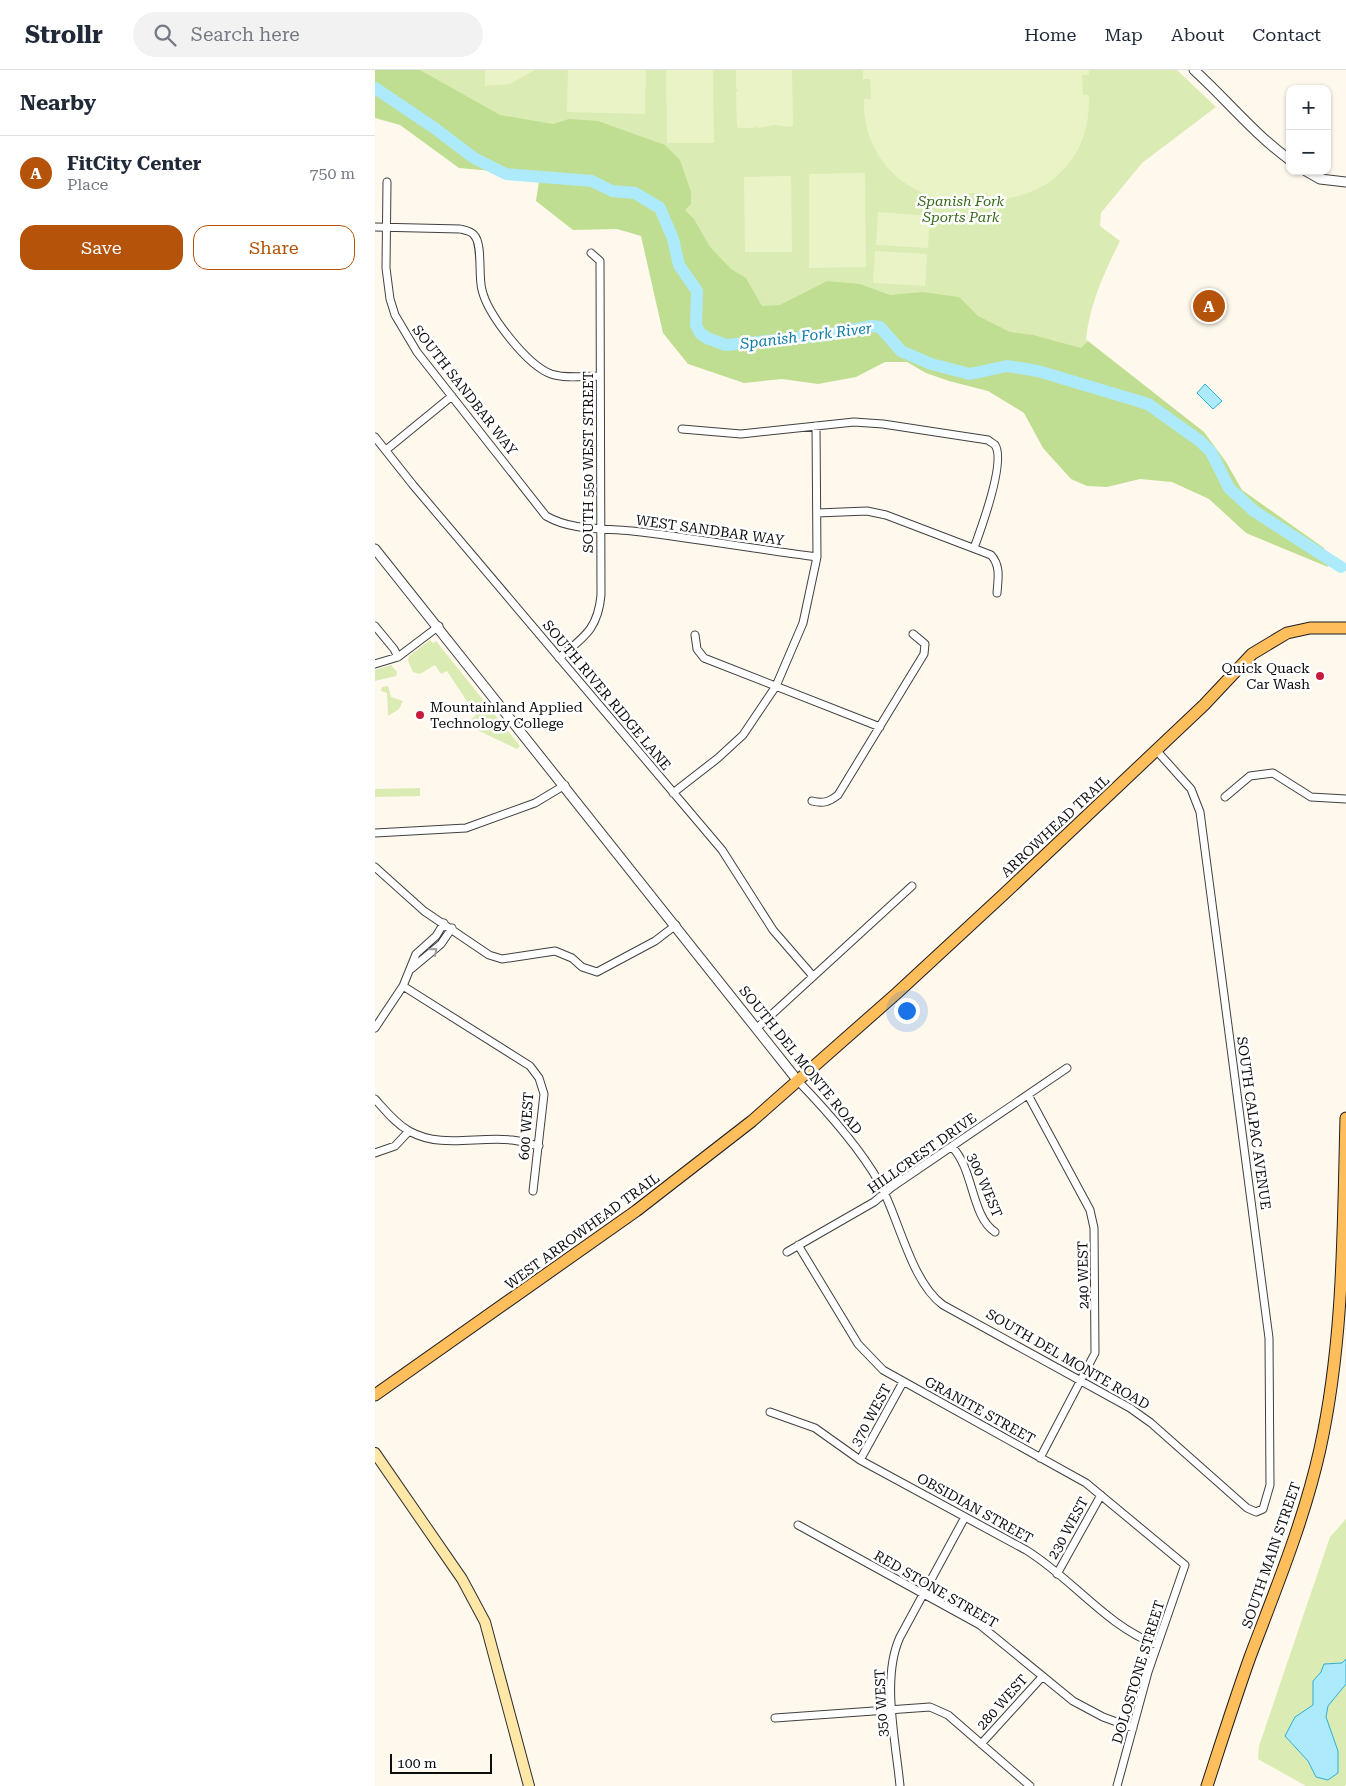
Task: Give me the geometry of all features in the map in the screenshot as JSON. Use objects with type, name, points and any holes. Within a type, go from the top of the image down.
[{"type":"main road","name":"ARROWHEAD TRAIL","points":[[798,1081],[1003,895],[1204,705],[1252,654],[1279,637],[1311,628],[1346,628]]},
{"type":"main road","name":"WEST ARROWHEAD TRAIL","points":[[375,1395],[636,1211],[729,1140],[798,1081]]},
{"type":"main road","name":"SOUTH MAIN STREET","points":[[1207,1786],[1250,1658],[1297,1532],[1321,1441],[1334,1376],[1338,1333],[1346,1118]]},
{"type":"main road","points":[[375,1454],[462,1579],[485,1622],[529,1786]]},
{"type":"street","points":[[1194,70],[1222,95],[1252,129],[1286,157]]},
{"type":"street","points":[[1313,175],[1320,179],[1346,182]]},
{"type":"street","name":"SOUTH SANDBAR WAY","points":[[387,182],[387,283],[395,315],[417,352],[546,516],[571,526],[601,529]]},
{"type":"street","points":[[375,227],[460,229],[473,234],[477,240],[479,272],[486,303],[495,317],[532,362],[553,375],[572,377],[600,376]]},
{"type":"street","name":"SOUTH 550 WEST STREET","points":[[559,658],[591,630],[600,611],[600,261],[591,254]]},
{"type":"street","points":[[386,450],[452,396]]},
{"type":"street","points":[[682,429],[741,434],[855,422],[883,424],[988,440],[995,445],[997,454],[993,490],[974,548]]},
{"type":"street","points":[[673,793],[719,758],[743,735],[776,686],[803,623],[817,557],[816,426]]},
{"type":"street","name":"SOUTH RIVER RIDGE LANE","points":[[375,437],[721,850],[773,930],[813,975]]},
{"type":"street","points":[[817,513],[867,511],[886,515],[991,555],[997,561],[999,569],[997,593]]},
{"type":"street","name":"WEST SANDBAR WAY","points":[[601,529],[817,557]]},
{"type":"street","name":"SOUTH DEL MONTE ROAD","points":[[375,549],[439,626],[798,1081],[863,1159],[885,1194],[920,1277],[933,1297],[943,1305],[1142,1416],[1247,1508],[1259,1512]]},
{"type":"street","points":[[375,626],[394,649],[397,657]]},
{"type":"street","points":[[375,664],[397,657],[439,626]]},
{"type":"street","points":[[812,801],[830,802],[838,795],[880,727],[924,654],[925,644],[913,634]]},
{"type":"street","points":[[695,635],[697,649],[704,658],[880,727]]},
{"type":"street","name":"SOUTH CALPAC AVENUE","points":[[1156,750],[1191,789],[1200,812],[1269,1338],[1270,1485],[1266,1504],[1259,1512]]},
{"type":"street","points":[[1225,797],[1250,776],[1267,773],[1279,776],[1311,797],[1346,799]]},
{"type":"street","points":[[375,834],[466,828],[535,804],[565,785]]},
{"type":"street","points":[[375,867],[424,911],[445,923],[489,955],[502,959],[555,951],[572,958],[582,967],[597,972],[637,951],[676,925]]},
{"type":"street","points":[[757,1028],[912,886]]},
{"type":"street","points":[[375,1028],[403,986],[416,954],[436,936],[445,923]]},
{"type":"street","points":[[411,969],[441,944],[452,928]]},
{"type":"street","name":"600 WEST","points":[[403,986],[531,1066],[539,1078],[544,1094],[533,1191]]},
{"type":"street","name":"HILLCREST DRIVE","points":[[787,1252],[885,1194],[1067,1068]]},
{"type":"street","name":"240 WEST","points":[[1028,1095],[1090,1210],[1094,1223],[1096,1348],[1093,1358],[1040,1458]]},
{"type":"street","points":[[375,1099],[391,1118],[409,1131],[442,1141],[512,1140],[539,1146]]},
{"type":"street","points":[[375,1153],[395,1146],[409,1131]]},
{"type":"street","name":"300 WEST","points":[[952,1147],[962,1160],[985,1222],[995,1232]]},
{"type":"street","name":"GRANITE STREET","points":[[798,1245],[857,1344],[875,1363],[903,1382],[1079,1479],[1185,1565]]},
{"type":"street","name":"370 WEST","points":[[860,1460],[903,1382]]},
{"type":"street","name":"OBSIDIAN STREET","points":[[770,1412],[815,1428],[860,1460],[1026,1550],[1113,1622],[1132,1634],[1157,1645]]},
{"type":"street","name":"230 WEST","points":[[1057,1574],[1101,1495]]},
{"type":"street","name":"350 WEST","points":[[900,1786],[892,1708],[891,1671],[893,1656],[900,1637],[965,1517]]},
{"type":"street","name":"RED STONE STREET","points":[[798,1524],[985,1629],[1084,1708],[1133,1728]]},
{"type":"street","name":"DOLOSTONE STREET","points":[[1117,1786],[1157,1645],[1185,1565]]},
{"type":"street","name":"280 WEST","points":[[981,1744],[1042,1676]]},
{"type":"street","points":[[775,1718],[892,1708],[935,1707],[945,1712],[1030,1786]]},
{"type":"green space","name":"Spanish Fork Sports Park","points":[[375,70],[1177,70],[1216,107],[1142,163],[1101,213],[1100,226],[1120,241],[1094,301],[1086,339],[1088,341],[1083,347],[1075,378],[723,339],[664,205]]},
{"type":"green space","points":[[375,70],[420,70],[500,115],[553,124],[569,119],[598,121],[665,145],[680,160],[691,192],[691,204],[685,210],[694,219],[710,247],[731,269],[746,278],[762,306],[780,305],[827,281],[860,284],[890,295],[923,292],[959,297],[978,316],[1010,332],[1033,335],[1081,348],[1088,341],[1204,432],[1226,462],[1242,490],[1324,548],[1328,567],[1246,533],[1209,499],[1172,482],[1140,479],[1107,487],[1087,486],[1071,479],[1043,448],[1024,413],[988,391],[926,373],[907,362],[885,362],[856,377],[818,384],[782,379],[744,383],[688,364],[663,333],[641,236],[617,229],[573,230],[536,201],[540,175],[459,168],[400,125],[375,118]]},
{"type":"green space","points":[[485,70],[535,70],[510,84],[485,86]]},
{"type":"green space","points":[[568,70],[646,70],[645,114],[567,112]]},
{"type":"green space","points":[[666,70],[713,70],[714,143],[667,143]]},
{"type":"green space","points":[[736,70],[792,70],[793,125],[791,127],[775,125],[758,128],[756,126],[753,128],[739,128],[737,126],[736,92],[738,90],[736,88]]},
{"type":"green space","points":[[863,70],[1089,70],[1089,75],[1082,75],[1083,95],[1089,95],[1088,117],[1076,154],[1051,181],[1015,197],[994,200],[988,199],[988,193],[968,193],[968,200],[947,199],[927,194],[909,185],[893,173],[880,158],[871,141],[865,121],[864,99],[871,99],[870,79],[863,79]]},
{"type":"green space","points":[[865,173],[866,267],[809,268],[809,174]]},
{"type":"green space","points":[[791,176],[792,252],[745,252],[744,177]]},
{"type":"green space","points":[[878,212],[930,216],[928,248],[876,245]]},
{"type":"green space","points":[[875,251],[927,254],[925,286],[873,283]]},
{"type":"green space","points":[[430,640],[433,643],[436,641],[520,746],[517,749],[471,727],[468,723],[476,715],[447,671],[441,674],[435,665],[420,674],[413,672],[408,661],[409,656]]},
{"type":"green space","points":[[391,665],[397,672],[396,676],[375,681],[375,670]]},
{"type":"green space","points":[[388,686],[391,697],[403,701],[399,709],[388,716],[387,693],[381,691],[382,687]]},
{"type":"green space","points":[[420,788],[420,796],[375,797],[375,789]]},
{"type":"green space","points":[[1346,1519],[1346,1784],[1345,1786],[1306,1786],[1258,1759],[1259,1746],[1330,1537]]},
{"type":"water","points":[[1205,384],[1222,401],[1213,409],[1197,393]]},
{"type":"water","points":[[1346,1659],[1346,1684],[1328,1706],[1326,1717],[1338,1751],[1338,1773],[1328,1780],[1316,1777],[1308,1761],[1285,1736],[1295,1717],[1313,1705],[1313,1681],[1321,1672],[1324,1664],[1342,1663]]},
{"type":"waterway","name":"Spanish Fork River","points":[[375,88],[433,127],[474,158],[506,174],[592,181],[612,191],[635,193],[660,208],[673,239],[679,265],[697,291],[696,325],[700,333],[707,338],[726,345],[827,335],[872,326],[880,327],[901,351],[931,364],[970,374],[1007,366],[1038,371],[1148,404],[1200,441],[1211,452],[1229,488],[1254,511],[1341,567]]},
{"type":"place","name":"FitCity Center","points":[[1209,306]]},
{"type":"place","name":"Quick Quack Car Wash","points":[[1320,676]]},
{"type":"place","name":"Mountainland Applied Technology College","points":[[420,715]]}]
